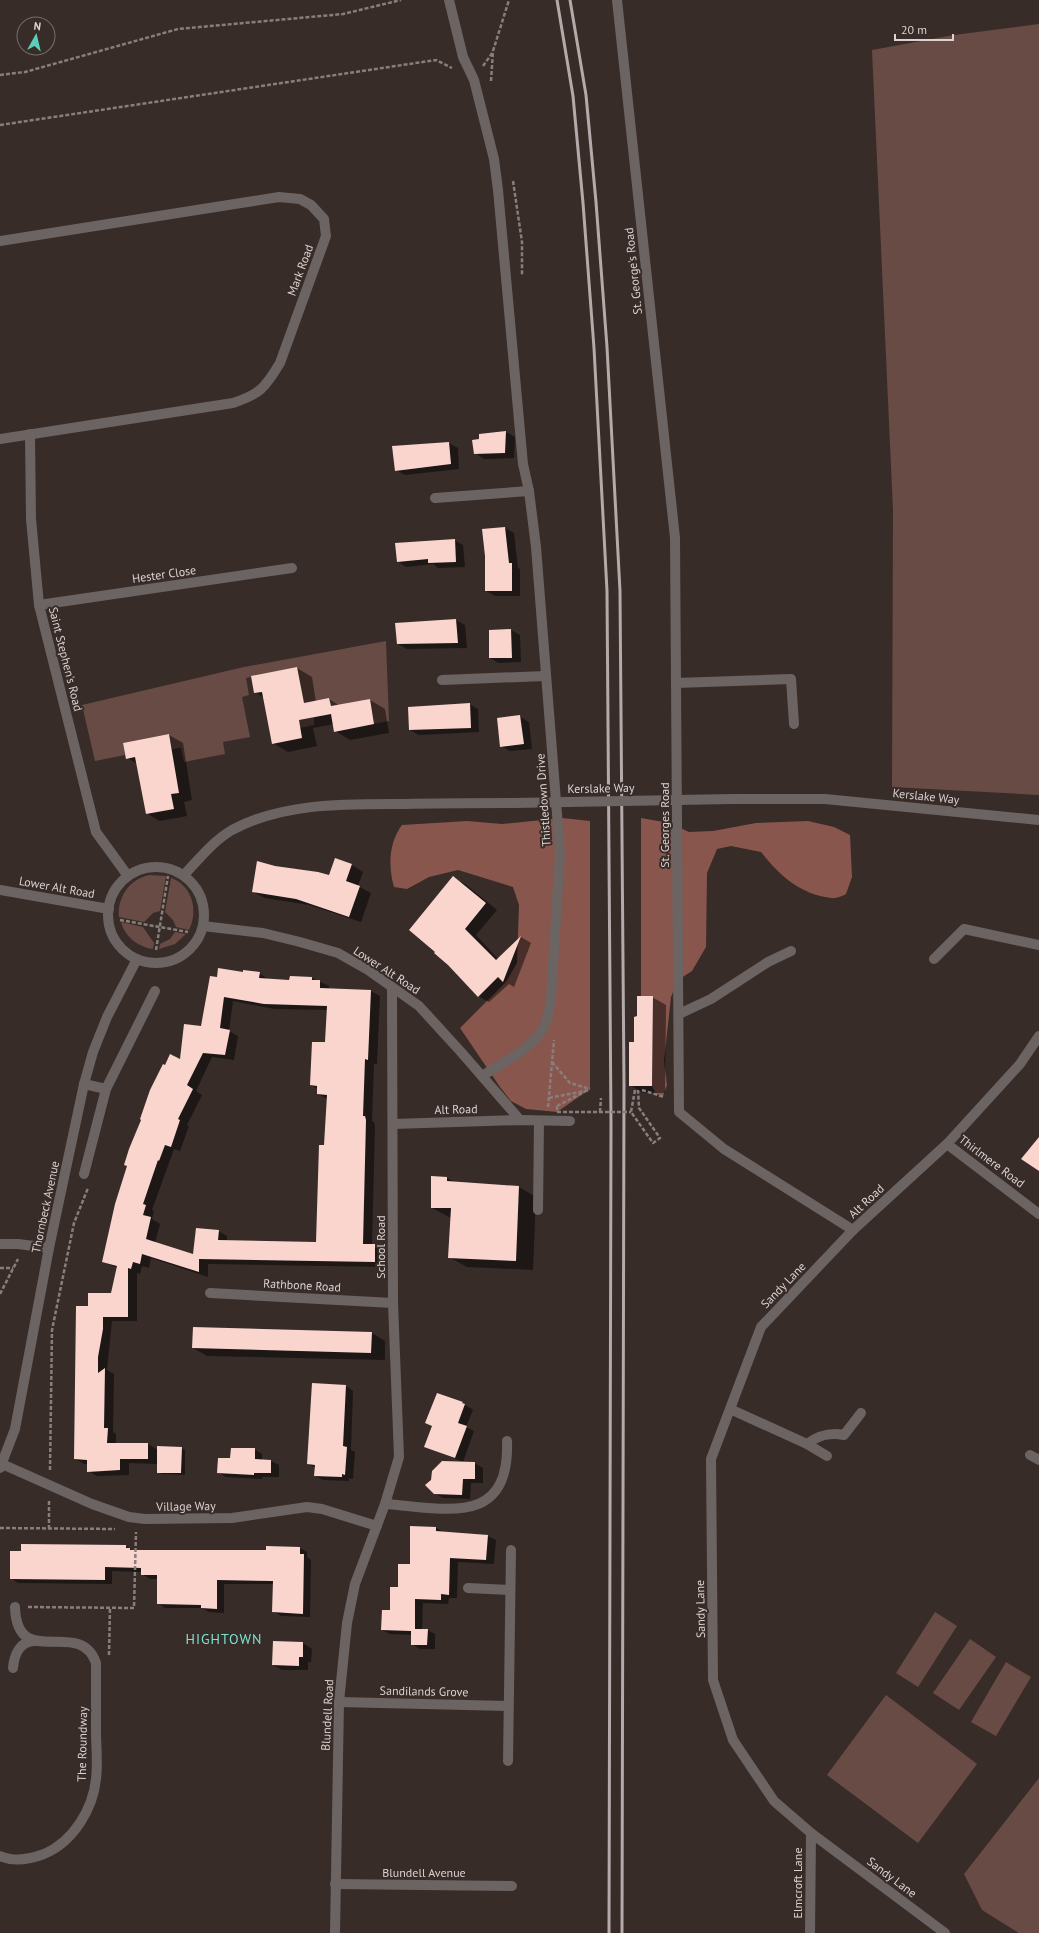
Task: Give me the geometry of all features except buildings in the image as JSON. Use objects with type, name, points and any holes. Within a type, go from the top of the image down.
[{"type":"street","name":"Thistledown Drive","points":[[449,0],[463,57],[474,80],[486,123],[498,190],[523,464],[529,491],[536,547],[560,852],[549,1010],[543,1029],[534,1040],[482,1076]]},
{"type":"street","name":"St. George's Road","points":[[617,0],[676,538]]},
{"type":"street","name":"Mark Road","points":[[0,240],[279,197],[300,199],[311,205],[324,219],[326,236],[280,363],[270,380],[253,396],[232,403],[0,439]]},
{"type":"street","name":"Saint Stephen's Road","points":[[30,434],[31,518],[39,605],[96,832],[128,876]]},
{"type":"street","points":[[435,498],[529,491]]},
{"type":"street","name":"St. Georges Road","points":[[676,538],[679,1107]]},
{"type":"street","name":"Hester Close","points":[[39,605],[292,568]]},
{"type":"street","points":[[442,680],[545,676]]},
{"type":"street","points":[[676,683],[791,679],[794,724]]},
{"type":"street","name":"Kerslake Way","points":[[184,875],[208,849],[232,831],[266,817],[314,806],[354,804],[825,799],[1039,820]]},
{"type":"street","points":[[156,867],[170,869],[184,875],[194,885],[201,898],[204,912],[203,926],[194,945],[178,958],[158,963],[137,958],[124,950],[114,938],[109,924],[109,909],[115,890],[128,876],[141,870],[156,867]]},
{"type":"street","name":"Lower Alt Road","points":[[0,890],[109,909]]},
{"type":"street","name":"Lower Alt Road","points":[[203,926],[263,933],[338,953],[419,1006],[482,1076]]},
{"type":"street","points":[[934,959],[964,929],[1039,945]]},
{"type":"street","points":[[678,1014],[711,999],[768,962],[791,951]]},
{"type":"street","name":"Thornbeck Avenue","points":[[1,1466],[16,1429],[49,1248],[84,1084],[93,1052],[107,1017],[137,958]]},
{"type":"street","name":"School Road","points":[[385,1504],[400,1457],[393,1303],[392,987]]},
{"type":"street","points":[[84,1174],[106,1089],[155,991]]},
{"type":"street","name":"Alt Road","points":[[679,1107],[724,1149],[853,1230],[947,1144],[1020,1064],[1039,1036]]},
{"type":"street","points":[[482,1076],[520,1120]]},
{"type":"street","points":[[84,1084],[106,1089]]},
{"type":"street","name":"Alt Road","points":[[393,1124],[520,1120],[570,1121]]},
{"type":"street","points":[[538,1210],[539,1121]]},
{"type":"street","name":"Thirlmere Road","points":[[947,1144],[1039,1214]]},
{"type":"street","name":"Sandy Lane","points":[[853,1230],[761,1327],[711,1459],[713,1680],[733,1740],[774,1801],[810,1833],[945,1933]]},
{"type":"street","points":[[0,1244],[49,1248]]},
{"type":"street","name":"Rathbone Road","points":[[210,1293],[393,1303]]},
{"type":"street","points":[[730,1409],[807,1444],[827,1456]]},
{"type":"street","points":[[807,1444],[818,1436],[825,1434],[844,1435],[861,1413]]},
{"type":"street","points":[[385,1504],[459,1509],[482,1504],[493,1495],[506,1469],[507,1441]]},
{"type":"street","points":[[1030,1455],[1039,1460]]},
{"type":"street","name":"Village Way","points":[[1,1466],[92,1504],[134,1518],[232,1518],[307,1507],[322,1509],[377,1526]]},
{"type":"street","name":"Blundell Road","points":[[335,1933],[339,1702],[347,1623],[355,1584],[385,1504]]},
{"type":"street","points":[[508,1761],[511,1550]]},
{"type":"street","points":[[468,1588],[510,1590]]},
{"type":"street","points":[[14,1607],[16,1620],[20,1631],[26,1637],[36,1641]]},
{"type":"street","name":"The Roundway","points":[[0,1856],[12,1859],[31,1858],[48,1852],[67,1839],[84,1817],[90,1804],[96,1779],[96,1663],[93,1654],[76,1643],[27,1642],[15,1654],[13,1668]]},
{"type":"street","name":"Sandilands Grove","points":[[339,1702],[508,1706]]},
{"type":"street","name":"Elmcroft Lane","points":[[810,1833],[810,1933]]},
{"type":"street","name":"Blundell Avenue","points":[[335,1884],[512,1886]]},
{"type":"path","points":[[0,75],[25,72],[178,29],[343,14],[401,0]]},
{"type":"path","points":[[493,51],[509,0]]},
{"type":"path","points":[[0,125],[436,60],[474,80]]},
{"type":"path","points":[[156,950],[168,876]]},
{"type":"path","points":[[120,920],[188,932]]},
{"type":"path","points":[[552,1062],[570,1083],[590,1090],[549,1098],[552,1062]]},
{"type":"path","points":[[590,1090],[557,1106],[557,1112],[631,1112]]},
{"type":"path","points":[[636,1090],[639,1108],[660,1138],[653,1143],[631,1112],[636,1090]]},
{"type":"path","points":[[642,1090],[679,1107]]},
{"type":"path","points":[[600,1112],[601,1098]]},
{"type":"path","points":[[49,1528],[52,1330],[74,1223],[92,1180],[84,1174]]},
{"type":"path","points":[[0,1294],[26,1245]]},
{"type":"path","points":[[0,1268],[14,1268]]},
{"type":"path","points":[[14,1607],[134,1608],[136,1529]]},
{"type":"shaded area","points":[[1039,24],[1039,795],[892,787],[893,510],[872,50],[954,35]]},
{"type":"shaded area","points":[[386,641],[389,721],[374,724],[370,699],[314,717],[314,725],[300,728],[292,686],[297,667],[246,678],[249,695],[242,697],[250,737],[223,742],[225,754],[184,762],[181,748],[172,749],[169,734],[123,743],[125,755],[95,761],[82,705],[244,667]]},
{"type":"shaded area","points":[[562,818],[590,821],[590,1089],[557,1112],[526,1109],[511,1101],[460,1028],[506,982],[517,963],[519,905],[513,887],[458,870],[429,877],[407,889],[394,887],[390,863],[394,839],[402,825],[467,821],[502,824]]},
{"type":"shaded area","points":[[641,818],[669,823],[689,832],[713,831],[756,823],[808,821],[834,827],[850,835],[852,877],[846,894],[835,898],[820,896],[800,888],[783,876],[761,852],[731,846],[717,849],[707,873],[706,947],[692,971],[678,980],[671,997],[664,1061],[667,1085],[663,1096],[656,1094],[652,1086],[653,996],[641,996]]},
{"type":"shaded area","points":[[149,875],[166,876],[160,911],[153,913],[144,922],[119,917],[120,903],[126,890],[136,880]]},
{"type":"shaded area","points":[[171,878],[184,886],[192,900],[193,915],[189,930],[176,927],[173,920],[165,912]]},
{"type":"shaded area","points":[[121,922],[143,927],[154,943],[153,949],[137,944],[129,937]]},
{"type":"shaded area","points":[[175,932],[186,934],[175,944],[159,949],[160,944],[170,939]]},
{"type":"shaded area","points":[[935,1612],[957,1626],[918,1687],[896,1673]]},
{"type":"shaded area","points":[[970,1639],[996,1657],[959,1710],[933,1693]]},
{"type":"shaded area","points":[[1006,1662],[1031,1677],[996,1736],[971,1722]]},
{"type":"shaded area","points":[[886,1695],[977,1764],[918,1843],[827,1775]]},
{"type":"shaded area","points":[[1039,1778],[1039,1933],[1019,1933],[982,1910],[964,1874]]},
{"type":"railway","points":[[557,0],[573,96],[583,203],[594,348],[607,591],[611,1124],[609,1933]]},
{"type":"railway","points":[[570,0],[586,95],[596,202],[607,347],[620,591],[624,1084],[622,1933]]},
{"type":"district","name":"HIGHTOWN","points":[[224,1639]]}]
